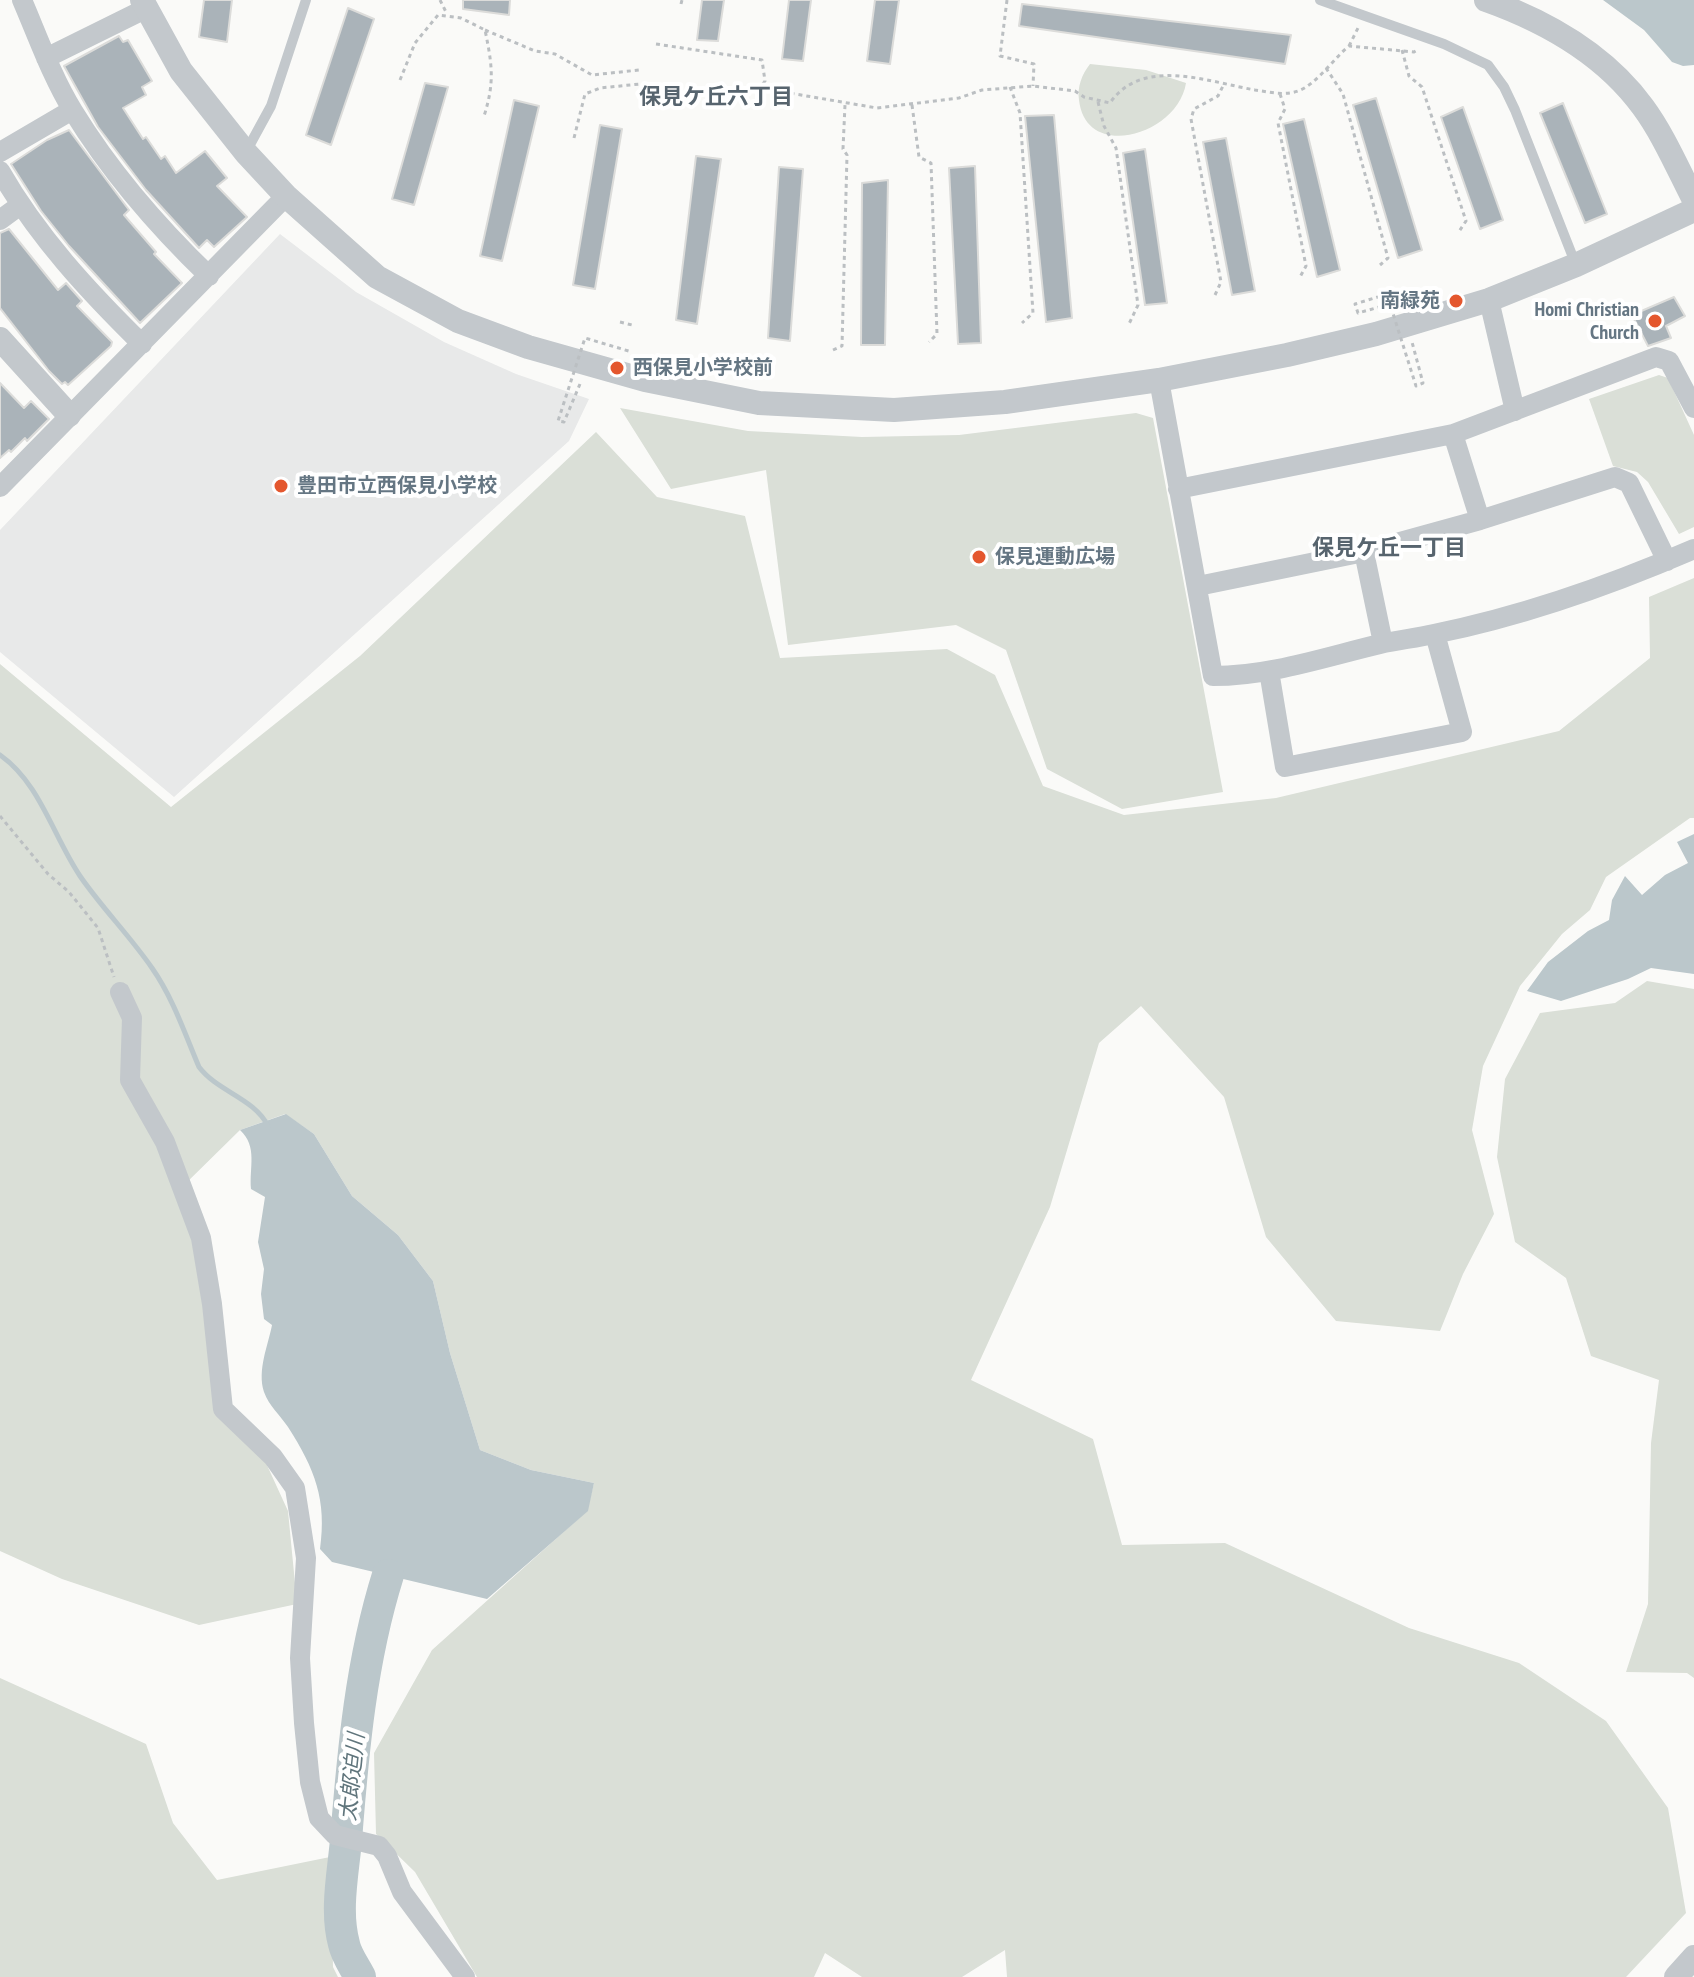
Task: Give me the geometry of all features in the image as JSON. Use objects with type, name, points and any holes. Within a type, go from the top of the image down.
[{"type":"street","points":[[22,0],[72,110],[132,197],[209,276]]},
{"type":"street","points":[[1486,0],[1524,14],[1564,37],[1606,68],[1643,107],[1694,200]]},
{"type":"street","points":[[46,58],[144,4],[181,71],[246,153],[286,196],[377,277],[458,321],[528,347],[645,380],[759,403],[894,410],[1005,402],[1159,380],[1287,355],[1376,334],[1489,300],[1576,265],[1694,210]]},
{"type":"street","points":[[0,152],[72,110]]},
{"type":"street","points":[[0,171],[19,206],[88,289],[142,344]]},
{"type":"street","points":[[0,487],[286,196]]},
{"type":"street","points":[[0,220],[19,206]]},
{"type":"street","points":[[1489,300],[1515,411]]},
{"type":"street","points":[[0,339],[69,415]]},
{"type":"street","points":[[1178,489],[1453,434],[1656,357],[1669,361],[1694,408]]},
{"type":"street","points":[[1159,380],[1213,676],[1242,676],[1269,671],[1383,643],[1435,634],[1559,601],[1694,549]]},
{"type":"street","points":[[1453,434],[1480,520]]},
{"type":"street","points":[[1198,586],[1364,552],[1480,520],[1615,477],[1629,483],[1667,561]]},
{"type":"street","points":[[1364,552],[1383,643]]},
{"type":"street","points":[[1269,671],[1285,767],[1462,732],[1435,634]]},
{"type":"street","points":[[120,992],[132,1018],[130,1080],[165,1142],[201,1238],[212,1304],[223,1409],[273,1457],[295,1488],[306,1558],[300,1658],[310,1782],[319,1818],[335,1835],[379,1846],[387,1856],[402,1892],[465,1977]]},
{"type":"street","points":[[1676,1977],[1694,1957]]},
{"type":"lane","points":[[246,153],[271,106],[306,0]]},
{"type":"lane","points":[[1320,0],[1444,44],[1488,65],[1504,87],[1515,110],[1576,265]]},
{"type":"path","points":[[440,0],[448,16]]},
{"type":"path","points":[[1007,0],[1000,56],[1034,64],[1033,86]]},
{"type":"path","points":[[400,80],[415,43],[438,15],[461,18],[535,51],[555,54],[592,75],[639,70]]},
{"type":"path","points":[[656,44],[762,60],[765,81],[760,88],[845,104],[877,108],[912,105],[959,98],[982,90],[1033,86],[1075,91],[1098,102],[1110,103],[1128,85],[1161,75],[1280,94],[1300,91],[1349,46],[1361,21]]},
{"type":"path","points":[[484,116],[491,94],[493,71],[485,30]]},
{"type":"path","points":[[1349,46],[1414,52],[1422,42]]},
{"type":"path","points":[[1402,50],[1409,76],[1422,87],[1466,221],[1458,233]]},
{"type":"path","points":[[1326,68],[1343,94],[1388,258],[1380,265]]},
{"type":"path","points":[[574,138],[585,94],[600,88],[640,84]]},
{"type":"path","points":[[1215,295],[1221,282],[1191,119],[1194,109],[1218,96],[1224,84]]},
{"type":"path","points":[[1010,87],[1020,113],[1033,313],[1022,323]]},
{"type":"path","points":[[1280,94],[1285,109],[1278,123],[1306,266],[1300,277]]},
{"type":"path","points":[[1098,102],[1104,126],[1116,148],[1138,305],[1128,326]]},
{"type":"path","points":[[833,350],[842,346],[847,155],[843,149],[845,104]]},
{"type":"path","points":[[912,105],[919,157],[931,163],[937,334],[929,342]]},
{"type":"path","points":[[1401,308],[1394,292],[1355,304],[1358,313],[1390,304],[1416,386],[1423,383],[1412,342]]},
{"type":"path","points":[[620,322],[632,325]]},
{"type":"path","points":[[580,384],[564,422],[558,421],[585,338],[632,352]]},
{"type":"path","points":[[0,816],[98,928],[120,992]]},
{"type":"shaded area","points":[[1603,0],[1694,0],[1694,65],[1683,66],[1672,62],[1644,30]]},
{"type":"shaded area","points":[[1090,64],[1146,70],[1186,83],[1179,101],[1167,116],[1150,128],[1114,136],[1098,131],[1085,119],[1079,90],[1082,76]]},
{"type":"shaded area","name":"豊田市立西保見小学校","points":[[280,234],[356,292],[444,342],[516,374],[589,399],[569,441],[174,797],[0,652],[0,530]]},
{"type":"shaded area","points":[[1659,375],[1668,378],[1694,435],[1694,527],[1679,534],[1648,482],[1637,472],[1613,466],[1589,399]]},
{"type":"shaded area","name":"保見運動広場","points":[[620,408],[748,431],[862,437],[959,435],[1136,413],[1153,418],[1223,792],[1122,809],[1047,769],[1006,650],[956,625],[788,645],[766,470],[671,489]]},
{"type":"shaded area","points":[[596,432],[657,497],[745,516],[780,658],[947,649],[995,675],[1043,786],[1124,815],[1276,798],[1559,731],[1650,658],[1649,597],[1694,578],[1694,818],[1606,877],[1590,910],[1562,934],[1520,986],[1483,1066],[1472,1130],[1494,1214],[1463,1274],[1440,1331],[1336,1321],[1266,1237],[1224,1097],[1141,1006],[1099,1043],[1050,1207],[971,1380],[1093,1439],[1122,1545],[1225,1543],[1409,1628],[1519,1663],[1606,1721],[1668,1808],[1686,1913],[1626,1977],[1007,1977],[1005,1950],[962,1977],[862,1977],[825,1953],[814,1977],[477,1977],[415,1872],[376,1834],[374,1753],[432,1650],[587,1511],[594,1483],[531,1470],[480,1450],[450,1353],[433,1281],[398,1235],[352,1196],[314,1134],[285,1114],[240,1130],[178,1191],[200,1239],[217,1413],[266,1463],[288,1511],[297,1604],[199,1625],[62,1579],[0,1551],[0,664],[171,807],[360,656]]},
{"type":"shaded area","points":[[1694,834],[1694,974],[1651,968],[1628,979],[1561,1001],[1527,991],[1548,962],[1588,931],[1609,920],[1612,900],[1625,876],[1642,895],[1665,875],[1688,863],[1677,842]]},
{"type":"shaded area","points":[[1647,981],[1694,989],[1694,1678],[1687,1673],[1626,1672],[1648,1604],[1651,1443],[1659,1380],[1591,1356],[1566,1278],[1515,1242],[1497,1157],[1505,1079],[1540,1013],[1615,1003]]},
{"type":"shaded area","points":[[286,1114],[314,1134],[352,1196],[398,1235],[433,1281],[450,1353],[480,1450],[531,1470],[594,1483],[588,1511],[487,1599],[332,1562],[320,1549],[322,1515],[317,1485],[305,1457],[269,1402],[262,1384],[262,1367],[272,1325],[264,1319],[261,1294],[264,1269],[258,1242],[265,1197],[251,1189],[251,1150],[240,1130]]},
{"type":"shaded area","points":[[0,1678],[146,1744],[173,1823],[217,1880],[330,1857],[333,1967],[338,1977],[0,1977]]},
{"type":"building","points":[[204,0],[232,0],[227,42],[199,37]]},
{"type":"building","points":[[463,0],[510,0],[509,15],[463,9]]},
{"type":"building","points":[[702,0],[724,0],[718,41],[697,40]]},
{"type":"building","points":[[789,0],[811,0],[803,61],[782,59]]},
{"type":"building","points":[[875,0],[899,0],[890,64],[867,61]]},
{"type":"building","points":[[1022,4],[1291,35],[1285,64],[1019,26]]},
{"type":"building","points":[[348,8],[374,19],[331,145],[306,135]]},
{"type":"building","points":[[119,36],[123,42],[128,40],[152,81],[142,87],[146,95],[123,108],[143,139],[146,137],[161,159],[165,156],[176,173],[205,151],[227,178],[217,186],[247,217],[214,247],[207,240],[199,248],[146,190],[98,127],[64,66]]},
{"type":"building","points":[[425,83],[448,87],[414,205],[392,199]]},
{"type":"building","points":[[1376,98],[1422,250],[1398,258],[1353,105]]},
{"type":"building","points":[[514,100],[539,106],[502,261],[480,256]]},
{"type":"building","points":[[1563,103],[1607,214],[1585,223],[1540,113]]},
{"type":"building","points":[[1463,107],[1503,220],[1480,229],[1441,117]]},
{"type":"building","points":[[1054,115],[1072,318],[1046,322],[1025,116]]},
{"type":"building","points":[[1304,119],[1340,270],[1317,277],[1283,124]]},
{"type":"building","points":[[600,125],[622,129],[595,289],[573,285]]},
{"type":"building","points":[[69,130],[129,210],[124,215],[156,252],[154,254],[182,283],[140,323],[69,246],[41,211],[11,164],[47,140]]},
{"type":"building","points":[[1226,138],[1255,291],[1232,295],[1203,142]]},
{"type":"building","points":[[1145,149],[1167,303],[1145,305],[1123,153]]},
{"type":"building","points":[[696,156],[721,159],[697,324],[676,320]]},
{"type":"building","points":[[975,166],[981,343],[958,344],[949,168]]},
{"type":"building","points":[[779,167],[803,169],[790,341],[768,338]]},
{"type":"building","points":[[888,180],[885,345],[861,345],[862,183]]},
{"type":"building","points":[[9,229],[58,290],[66,283],[82,301],[77,306],[112,342],[68,385],[65,382],[62,384],[49,371],[0,308],[0,233]]},
{"type":"building","name":"Homi Christian Church","points":[[1674,297],[1685,316],[1666,326],[1671,338],[1648,346],[1632,315]]},
{"type":"building","points":[[0,383],[24,408],[31,401],[49,419],[27,441],[25,438],[0,458]]},
{"type":"waterway","points":[[0,755],[26,780],[80,876],[159,980],[199,1067],[216,1083],[254,1108],[268,1126]]},
{"type":"waterway","name":"太郎迫川","points":[[360,1977],[344,1944],[340,1892],[360,1706],[371,1640],[388,1575]]},
{"type":"place","name":"南緑苑","points":[[1456,301]]},
{"type":"place","name":"Homi Christian Church","points":[[1655,321]]},
{"type":"place","name":"西保見小学校前","points":[[617,368]]},
{"type":"place","name":"豊田市立西保見小学校","points":[[281,486]]},
{"type":"place","name":"保見運動広場","points":[[979,557]]},
{"type":"district","name":"保見ケ丘六丁目","points":[[716,98]]},
{"type":"district","name":"保見ケ丘一丁目","points":[[1389,549]]}]
